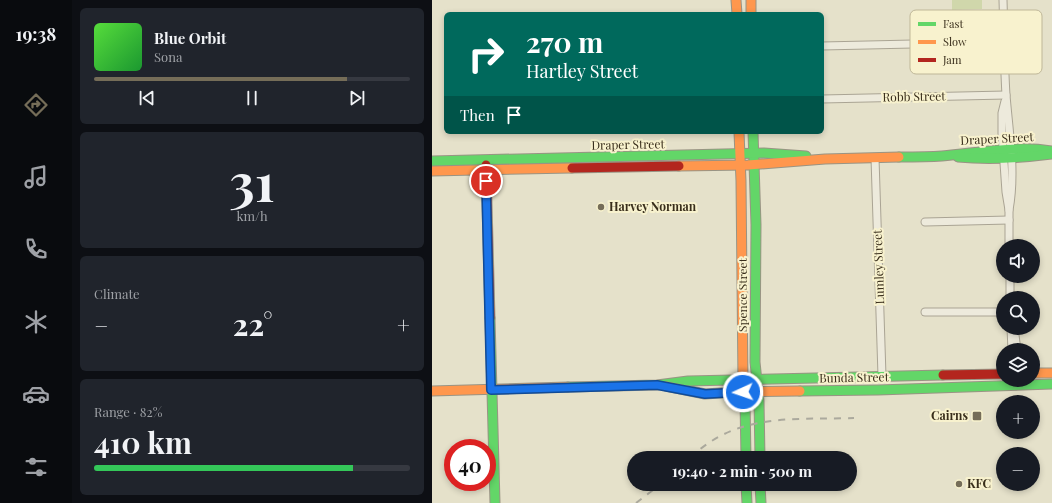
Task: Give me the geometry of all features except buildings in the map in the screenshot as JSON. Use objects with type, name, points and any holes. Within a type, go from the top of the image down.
[{"type":"street","points":[[736,0],[737,12]]},
{"type":"street","points":[[751,0],[751,12]]},
{"type":"street","points":[[824,46],[910,44]]},
{"type":"street","points":[[1005,74],[1006,95],[1002,113],[1012,192],[1009,210],[1009,239]]},
{"type":"street","name":"Robb Street","points":[[824,99],[1006,95]]},
{"type":"street","name":"Spence Street","points":[[739,134],[741,165],[743,392],[745,401],[746,451]]},
{"type":"street","name":"Spence Street","points":[[753,134],[756,379],[759,401],[760,451]]},
{"type":"street","name":"Draper Street","points":[[432,171],[741,165],[825,159],[942,156],[972,152],[1007,154],[1040,149],[1052,152]]},
{"type":"street","name":"Draper Street","points":[[432,161],[764,153],[825,159]]},
{"type":"street","name":"Lumley Street","points":[[875,158],[882,376]]},
{"type":"street","points":[[486,160],[495,503]]},
{"type":"street","points":[[925,222],[1009,220]]},
{"type":"street","points":[[925,312],[996,312]]},
{"type":"street","points":[[1040,373],[1052,372]]},
{"type":"street","name":"Bunda Street","points":[[432,391],[657,385],[681,382],[756,379],[996,374]]},
{"type":"street","name":"Bunda Street","points":[[657,385],[705,394],[757,391],[878,390],[996,384]]},
{"type":"street","name":"Bunda Street","points":[[1040,384],[1052,384]]},
{"type":"street","points":[[746,491],[747,503]]},
{"type":"street","points":[[760,491],[761,503]]},
{"type":"green space","points":[[952,0],[982,0],[982,9],[952,10]]},
{"type":"railway","points":[[698,451],[708,443],[727,433],[747,426],[788,419],[854,418]]},
{"type":"railway","points":[[636,503],[652,491]]},
{"type":"traffic: fast","points":[[753,134],[756,225],[755,362],[759,401],[760,451]]},
{"type":"traffic: fast","points":[[899,157],[942,156],[1011,149],[1038,149],[1052,151]]},
{"type":"traffic: fast","points":[[432,161],[764,153],[806,156]]},
{"type":"traffic: fast","points":[[958,157],[1005,158],[1052,154]]},
{"type":"traffic: fast","points":[[490,318],[495,503]]},
{"type":"traffic: fast","points":[[568,387],[657,385],[688,381],[943,375]]},
{"type":"traffic: fast","points":[[743,383],[745,401],[746,451]]},
{"type":"traffic: fast","points":[[800,391],[1052,384]]},
{"type":"traffic: fast","points":[[746,491],[747,503]]},
{"type":"traffic: fast","points":[[760,491],[761,503]]},
{"type":"traffic: slow","points":[[736,0],[737,12]]},
{"type":"traffic: slow","points":[[751,0],[751,12]]},
{"type":"traffic: slow","points":[[739,134],[743,383]]},
{"type":"traffic: slow","points":[[679,166],[748,165],[825,159],[899,157]]},
{"type":"traffic: slow","points":[[432,171],[572,168]]},
{"type":"traffic: slow","points":[[1040,373],[1052,373]]},
{"type":"traffic: slow","points":[[666,386],[705,394],[800,391]]},
{"type":"traffic: slow","points":[[432,391],[568,387]]},
{"type":"traffic: jam","points":[[486,165],[490,318]]},
{"type":"traffic: jam","points":[[572,168],[679,166]]},
{"type":"traffic: jam","points":[[943,375],[996,374]]},
{"type":"place","name":"Harvey Norman","points":[[601,207]]},
{"type":"place","name":"Cairns","points":[[977,416]]},
{"type":"place","name":"KFC","points":[[959,484]]},
{"type":"route","points":[[486,181],[491,390],[657,385],[705,394],[743,392]]}]
